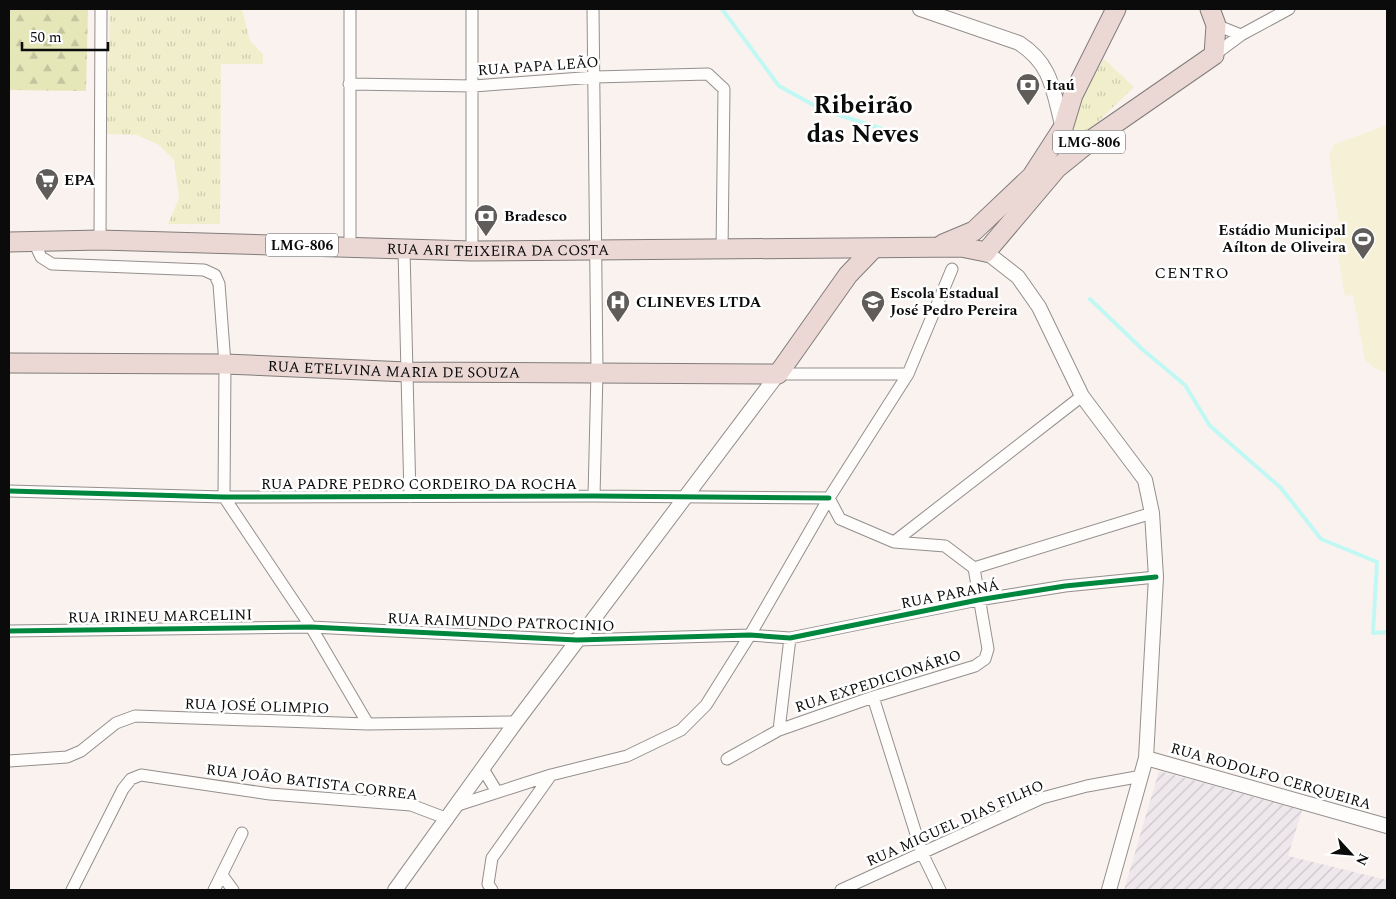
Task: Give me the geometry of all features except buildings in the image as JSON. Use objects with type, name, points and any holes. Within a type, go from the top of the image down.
[{"type":"highway","name":"LMG-806","points":[[937,247],[974,230],[1032,176],[1063,128],[1073,95],[1116,9]]},
{"type":"highway","points":[[1213,17],[1214,54]]},
{"type":"highway","name":"LMG-806","points":[[986,252],[1057,168],[1094,138],[1214,54]]},
{"type":"highway","points":[[974,230],[986,252]]},
{"type":"highway","name":"RUA ARI TEIXEIRA DA COSTA","points":[[9,242],[100,240],[350,246],[472,252],[722,251],[961,247],[986,252]]},
{"type":"highway","points":[[828,249],[848,276]]},
{"type":"highway","points":[[778,374],[848,276],[873,249]]},
{"type":"highway","name":"RUA ETELVINA MARIA DE SOUZA","points":[[9,363],[225,364],[407,372],[778,374]]},
{"type":"street","points":[[100,240],[101,9]]},
{"type":"street","points":[[350,9],[350,246]]},
{"type":"street","points":[[472,9],[474,86],[472,252]]},
{"type":"street","points":[[593,9],[597,372],[594,496]]},
{"type":"street","points":[[920,9],[1019,44],[1033,52],[1045,67],[1063,128]]},
{"type":"street","points":[[1214,54],[1241,35],[1289,9]]},
{"type":"street","points":[[1213,17],[1241,35]]},
{"type":"street","name":"RUA PAPA LEÃO","points":[[349,84],[474,86],[595,77],[708,74],[724,89],[722,251]]},
{"type":"street","points":[[34,242],[41,256],[52,264],[204,270],[215,275],[219,284],[225,364],[224,497],[311,627],[368,724]]},
{"type":"street","points":[[404,250],[410,498]]},
{"type":"street","points":[[986,252],[1018,276],[1039,307],[1082,396],[1145,480],[1152,513],[1156,577],[1146,758],[1109,890]]},
{"type":"street","points":[[458,805],[551,775],[627,756],[681,730],[706,705],[750,635],[829,498],[908,374],[952,269]]},
{"type":"street","points":[[395,890],[448,819],[516,722],[684,496],[778,374],[908,374]]},
{"type":"street","points":[[894,542],[1082,396]]},
{"type":"street","name":"RUA PADRE PEDRO CORDEIRO DA ROCHA","points":[[9,491],[224,497],[684,496],[829,498]]},
{"type":"street","points":[[829,498],[840,519],[894,542],[945,546],[974,568],[1152,513]]},
{"type":"street","name":"RUA EXPEDICIONÁRIO","points":[[727,758],[779,730],[873,697],[975,666],[985,659],[988,649],[978,600],[974,568]]},
{"type":"street","name":"RUA PARANÁ","points":[[750,635],[790,638],[978,600],[1065,586],[1156,577]]},
{"type":"street","name":"RUA RAIMUNDO PATROCINIO","points":[[311,627],[577,640],[750,635]]},
{"type":"street","name":"RUA IRINEU MARCELINI","points":[[10,629],[311,627]]},
{"type":"street","points":[[779,730],[790,638]]},
{"type":"street","points":[[873,697],[922,853],[940,890]]},
{"type":"street","name":"RUA JOSÉ OLIMPIO","points":[[9,760],[67,757],[81,751],[116,723],[135,716],[368,724],[516,722]]},
{"type":"street","name":"RUA RODOLFO CERQUEIRA","points":[[1146,758],[1387,826]]},
{"type":"street","points":[[483,769],[497,792]]},
{"type":"street","points":[[492,890],[488,884],[492,858],[551,775]]},
{"type":"street","name":"RUA JOÃO BATISTA CORREA","points":[[72,890],[123,790],[131,779],[141,776],[270,794],[411,805],[448,819]]},
{"type":"street","name":"RUA MIGUEL DIAS FILHO","points":[[841,890],[1042,798],[1087,786],[1142,776]]},
{"type":"street","points":[[214,890],[242,833]]},
{"type":"street","points":[[222,875],[233,890]]},
{"type":"shaded area","name":"Estádio Municipal Aílton de Oliveira","points":[[1387,125],[1387,373],[1374,368],[1365,360],[1353,295],[1345,296],[1332,225],[1339,224],[1329,155],[1335,144]]},
{"type":"shaded area","points":[[1159,771],[1302,810],[1288,856],[1387,880],[1387,890],[1124,890]]},
{"type":"green space","points":[[9,9],[88,9],[86,91],[9,90]]},
{"type":"green space","points":[[110,9],[242,9],[250,41],[263,54],[263,64],[221,64],[220,224],[168,224],[179,198],[174,160],[159,145],[137,135],[106,134]]},
{"type":"green space","points":[[1104,59],[1134,87],[1084,135],[1073,132],[1073,113]]},
{"type":"waterway","name":"Ribeirão das Neves","points":[[722,9],[779,86],[821,109],[894,133]]},
{"type":"waterway","name":"Ribeirão das Neves","points":[[1090,299],[1142,349],[1185,385],[1210,426],[1281,488],[1321,539],[1377,562],[1373,633],[1387,632]]},
{"type":"cycle path","points":[[9,491],[224,497],[594,496],[829,498]]},
{"type":"cycle path","points":[[9,631],[311,627],[577,640],[750,635],[790,638],[978,600],[1065,586],[1156,577]]},
{"type":"place","name":"Itaú","points":[[1028,106]]},
{"type":"place","name":"EPA","points":[[47,201]]},
{"type":"place","name":"Bradesco","points":[[486,237]]},
{"type":"place","name":"Estádio Municipal Aílton de Oliveira","points":[[1363,260]]},
{"type":"place","name":"CLINEVES LTDA","points":[[618,323]]},
{"type":"place","name":"Escola Estadual José Pedro Pereira","points":[[873,323]]},
{"type":"district","name":"Ribeirão das Neves","points":[[863,118]]},
{"type":"district","name":"CENTRO","points":[[1192,272]]}]
